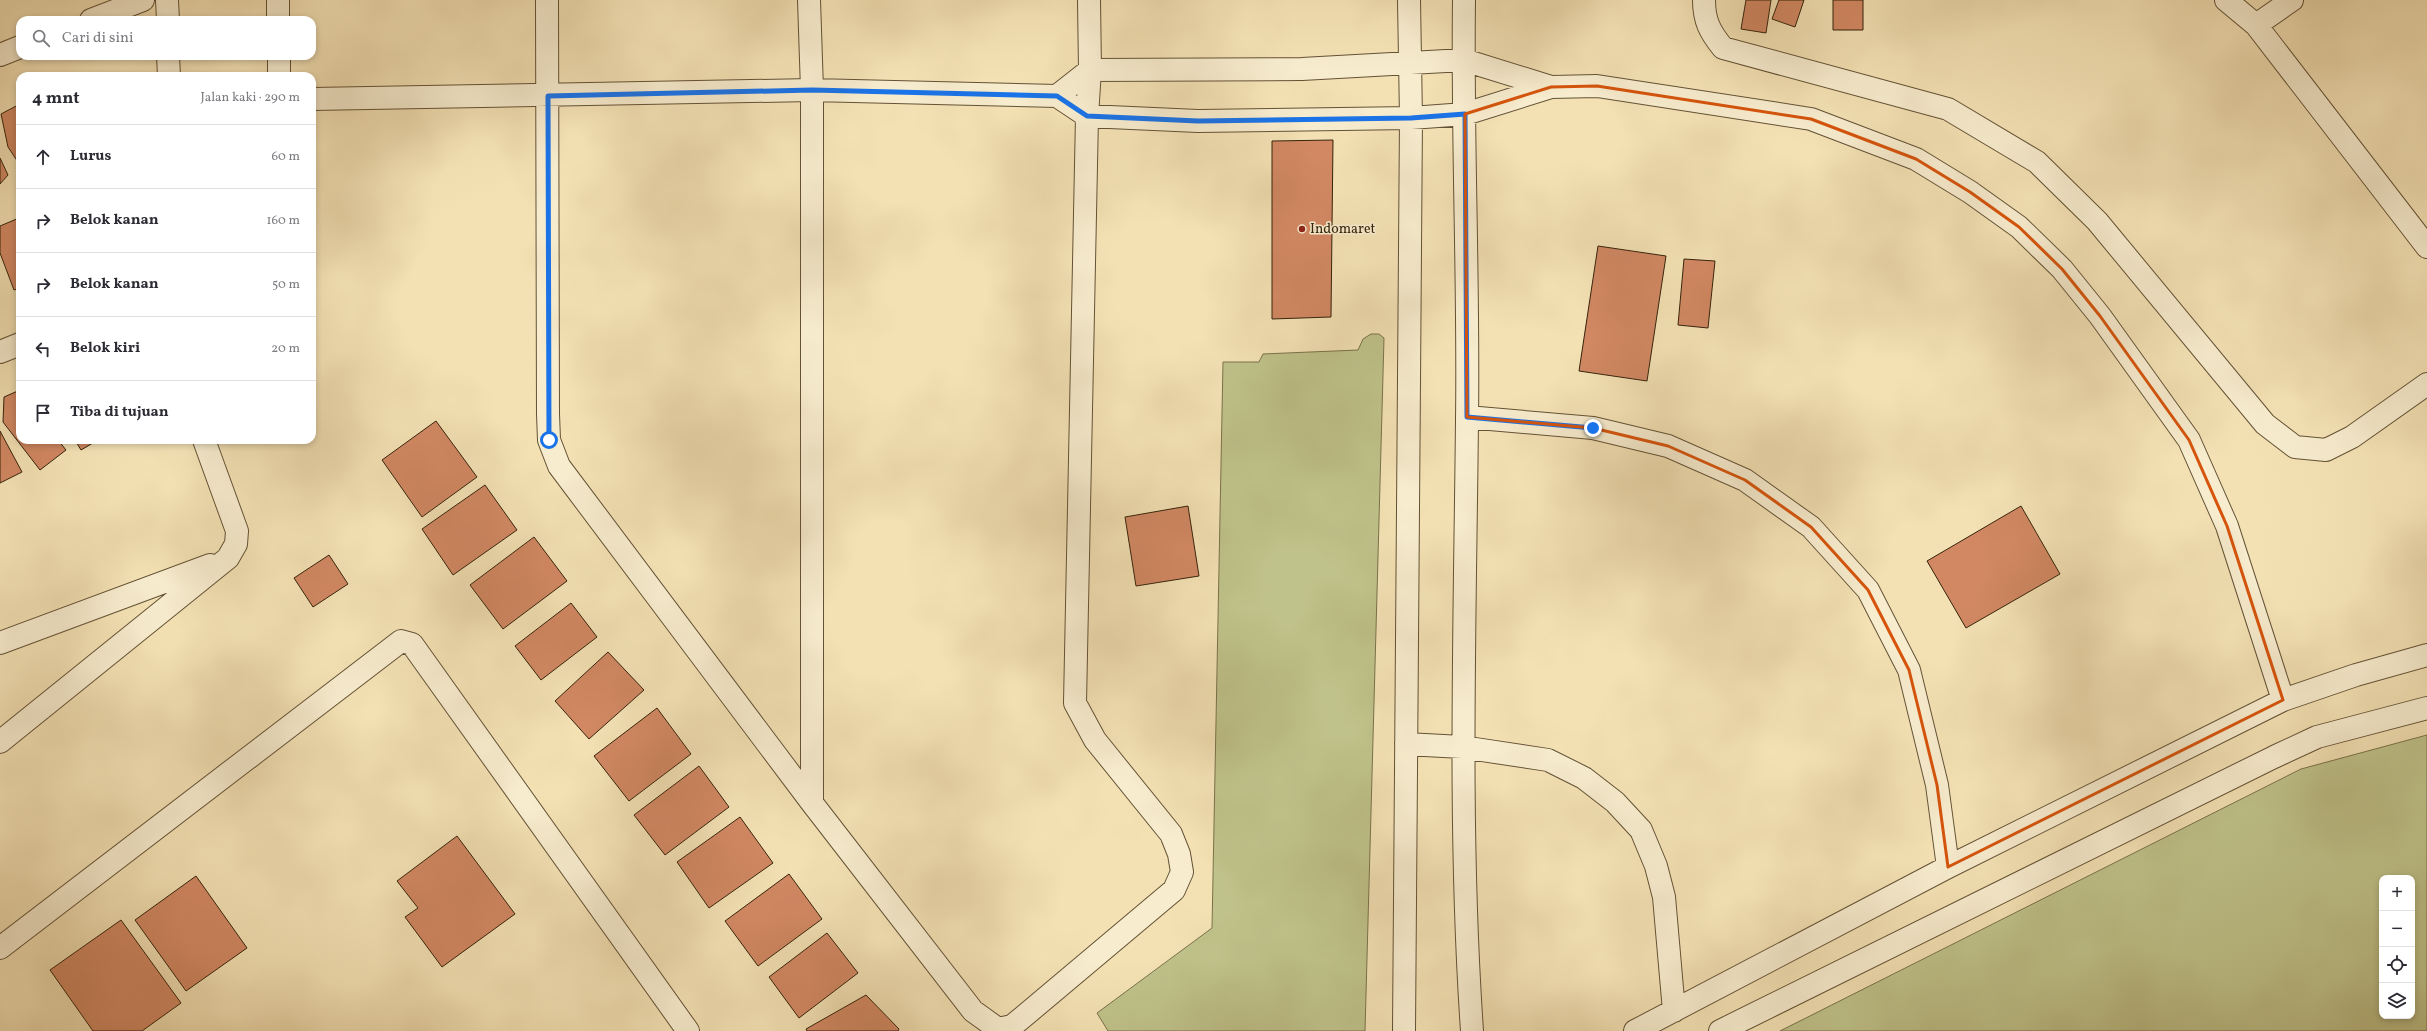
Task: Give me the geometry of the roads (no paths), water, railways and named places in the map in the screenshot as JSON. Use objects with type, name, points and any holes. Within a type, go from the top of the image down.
[{"type":"street","points":[[101,16],[143,0]]},
{"type":"street","points":[[168,0],[168,16]]},
{"type":"street","points":[[278,0],[278,16]]},
{"type":"street","points":[[547,0],[548,414],[549,440],[559,466],[812,803],[973,1011],[998,1029],[1012,1026],[1174,890],[1182,872],[1179,854],[1171,834],[1095,740],[1075,703],[1074,686],[1087,116],[1090,70],[1089,0]]},
{"type":"street","points":[[810,0],[812,90],[812,803]]},
{"type":"street","points":[[1404,1031],[1411,118],[1409,0]]},
{"type":"street","points":[[1464,0],[1467,417],[1462,747],[1467,966],[1472,1031]]},
{"type":"street","points":[[1704,0],[1704,15],[1711,34],[1723,48],[1948,109],[2037,162],[2097,221],[2265,424],[2295,447],[2326,450],[2352,437],[2427,384]]},
{"type":"street","points":[[2226,0],[2256,25],[2427,247]]},
{"type":"street","points":[[2256,25],[2292,0]]},
{"type":"street","points":[[0,55],[16,49]]},
{"type":"street","points":[[168,60],[169,72]]},
{"type":"street","points":[[279,60],[279,72]]},
{"type":"street","points":[[1057,96],[1090,70],[1302,68],[1464,60],[1551,87]]},
{"type":"street","points":[[316,99],[548,96],[812,90],[1057,96],[1087,116],[1198,121],[1411,118],[1465,114],[1551,87],[1597,86],[1811,119],[1916,159],[1970,192],[2019,227],[2062,269],[2100,316],[2189,440],[2227,526],[2283,700]]},
{"type":"street","points":[[0,352],[16,346]]},
{"type":"street","points":[[1467,417],[1593,428],[1668,446],[1745,480],[1811,526],[1868,590],[1909,670],[1937,785],[1948,867]]},
{"type":"street","points":[[0,742],[228,558],[236,544],[237,531],[205,444]]},
{"type":"street","points":[[0,643],[228,558]]},
{"type":"street","points":[[0,948],[401,641],[406,641],[412,644],[688,1031]]},
{"type":"street","points":[[1635,1031],[1948,867],[2283,700],[2356,675],[2427,655]]},
{"type":"street","points":[[1720,1031],[2274,757],[2317,738],[2427,708]]},
{"type":"street","points":[[1406,744],[1462,747],[1548,760],[1584,778],[1615,802],[1641,830],[1656,866],[1664,897],[1674,1011]]},
{"type":"place","name":"Indomaret","points":[[1302,229]]}]
